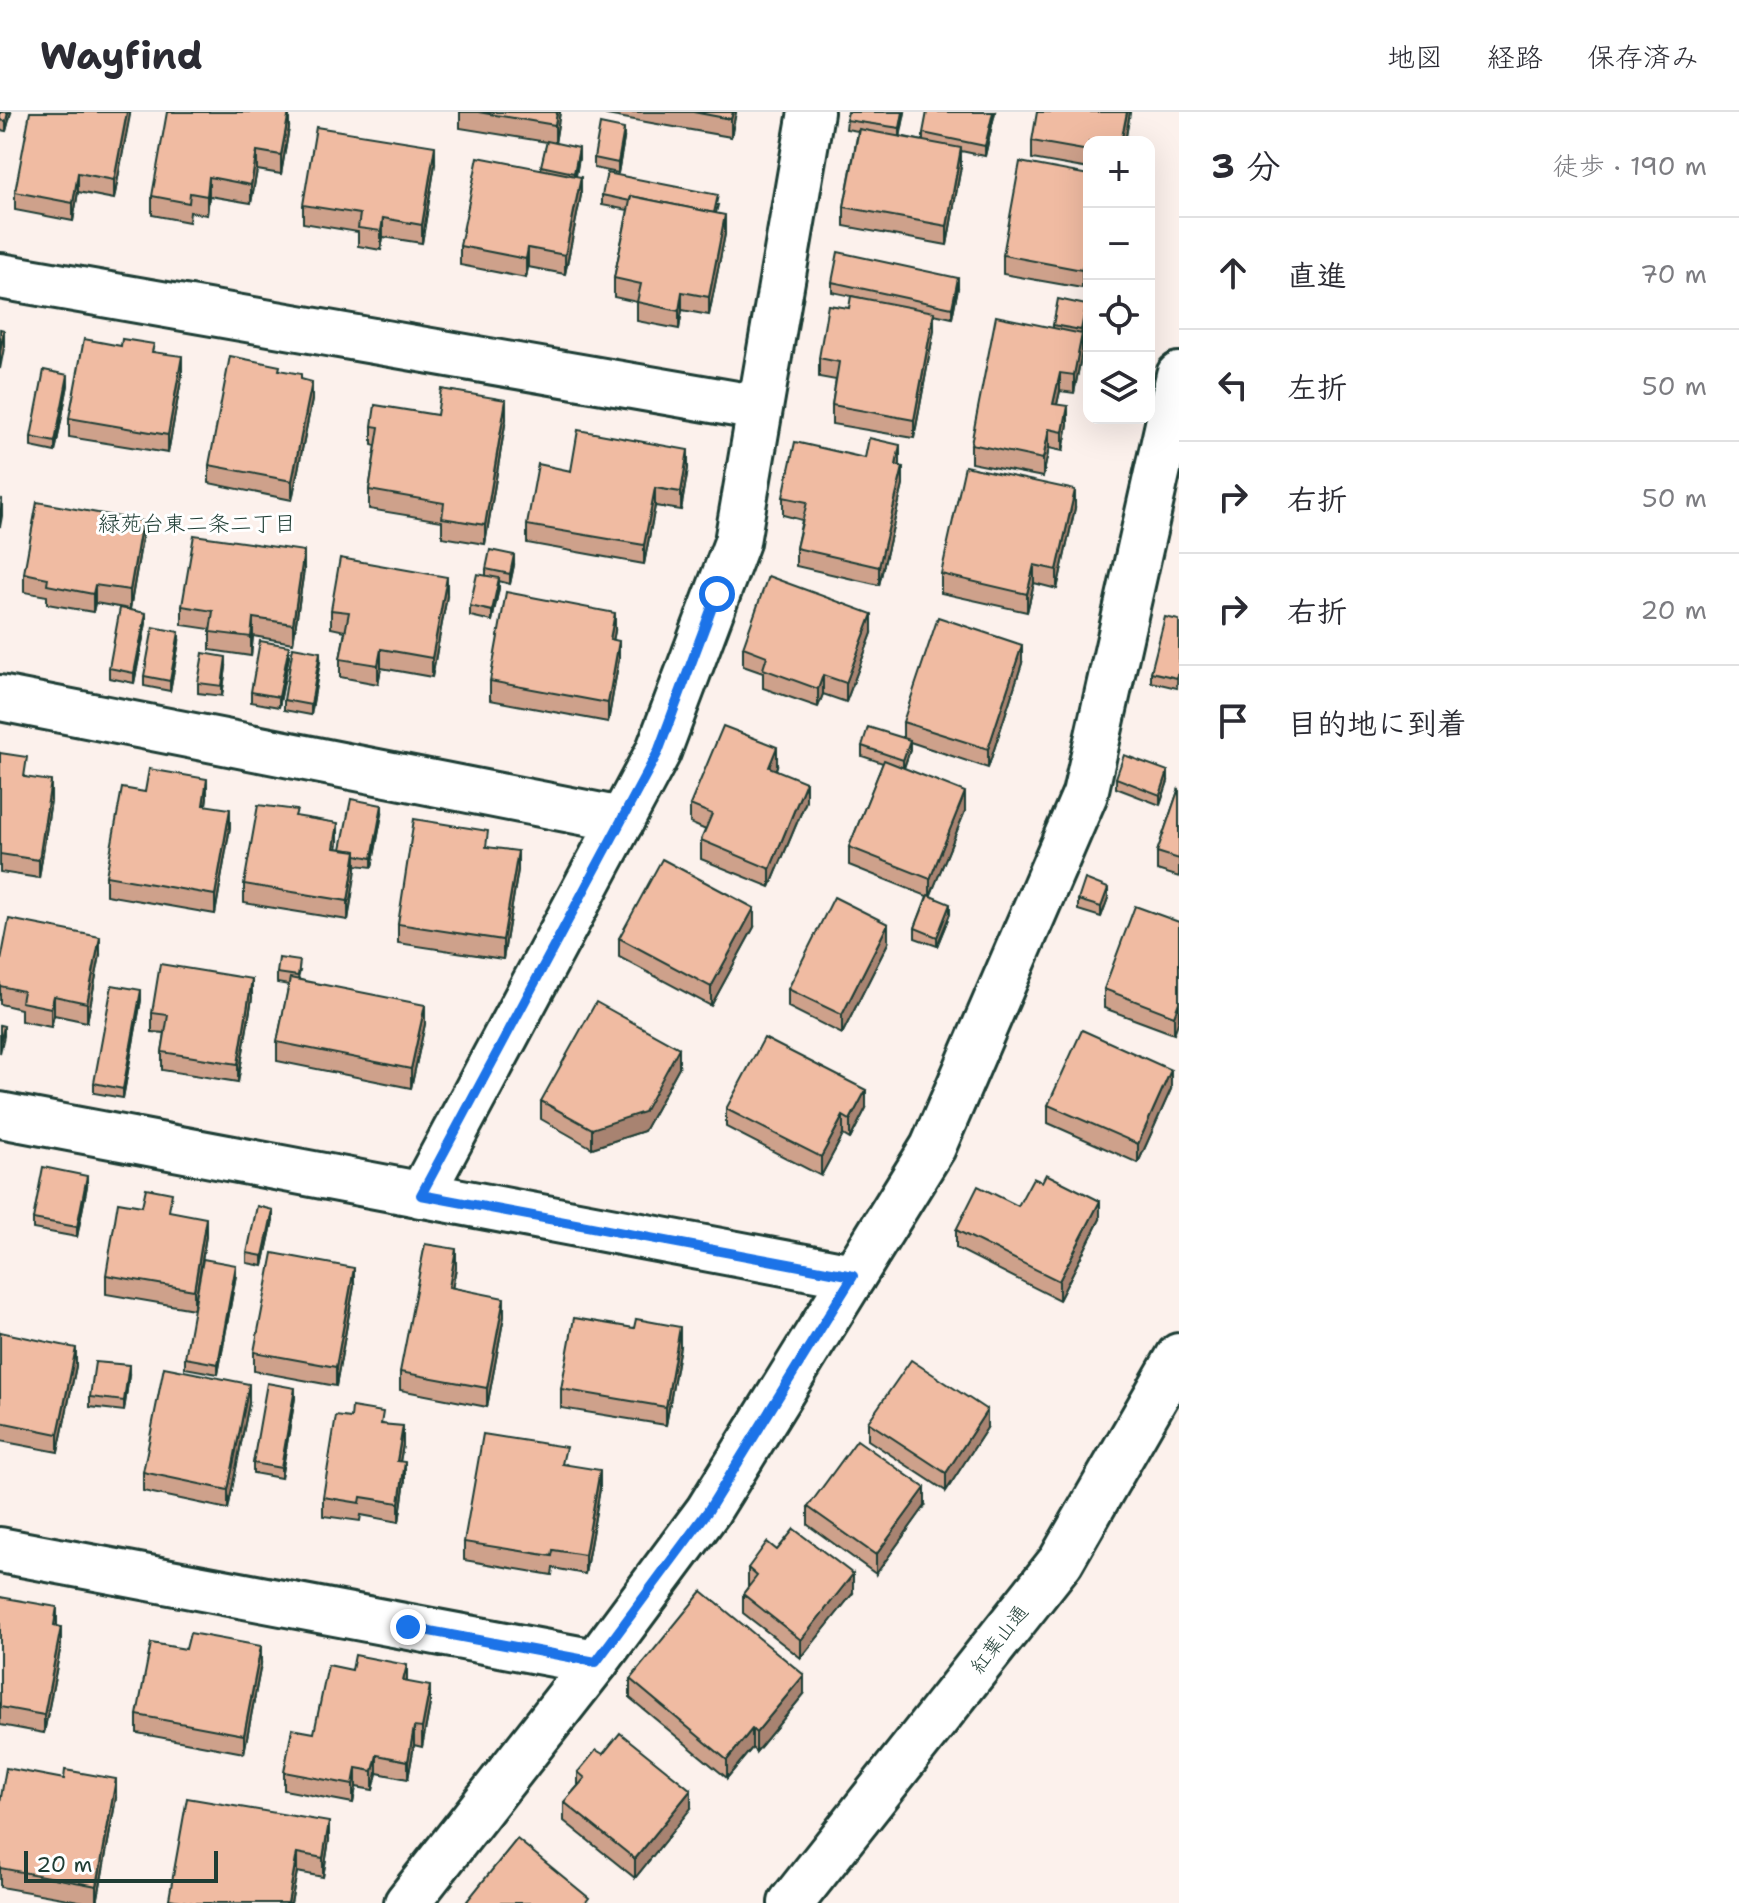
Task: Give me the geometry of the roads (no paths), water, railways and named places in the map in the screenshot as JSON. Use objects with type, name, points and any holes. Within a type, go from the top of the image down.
[{"type":"street","points":[[421,1195],[658,752],[737,542],[811,112]]},
{"type":"street","points":[[0,276],[759,408]]},
{"type":"street","points":[[407,1903],[596,1662],[708,1511],[933,1147],[1085,794],[1179,375]]},
{"type":"street","points":[[0,698],[622,820]]},
{"type":"street","points":[[0,1115],[853,1276]]},
{"type":"street","name":"紅葉山通","points":[[791,1903],[1061,1561],[1179,1356]]},
{"type":"street","points":[[0,1550],[596,1662]]},
{"type":"district","name":"緑苑台東二条二丁目","points":[[197,523]]}]
